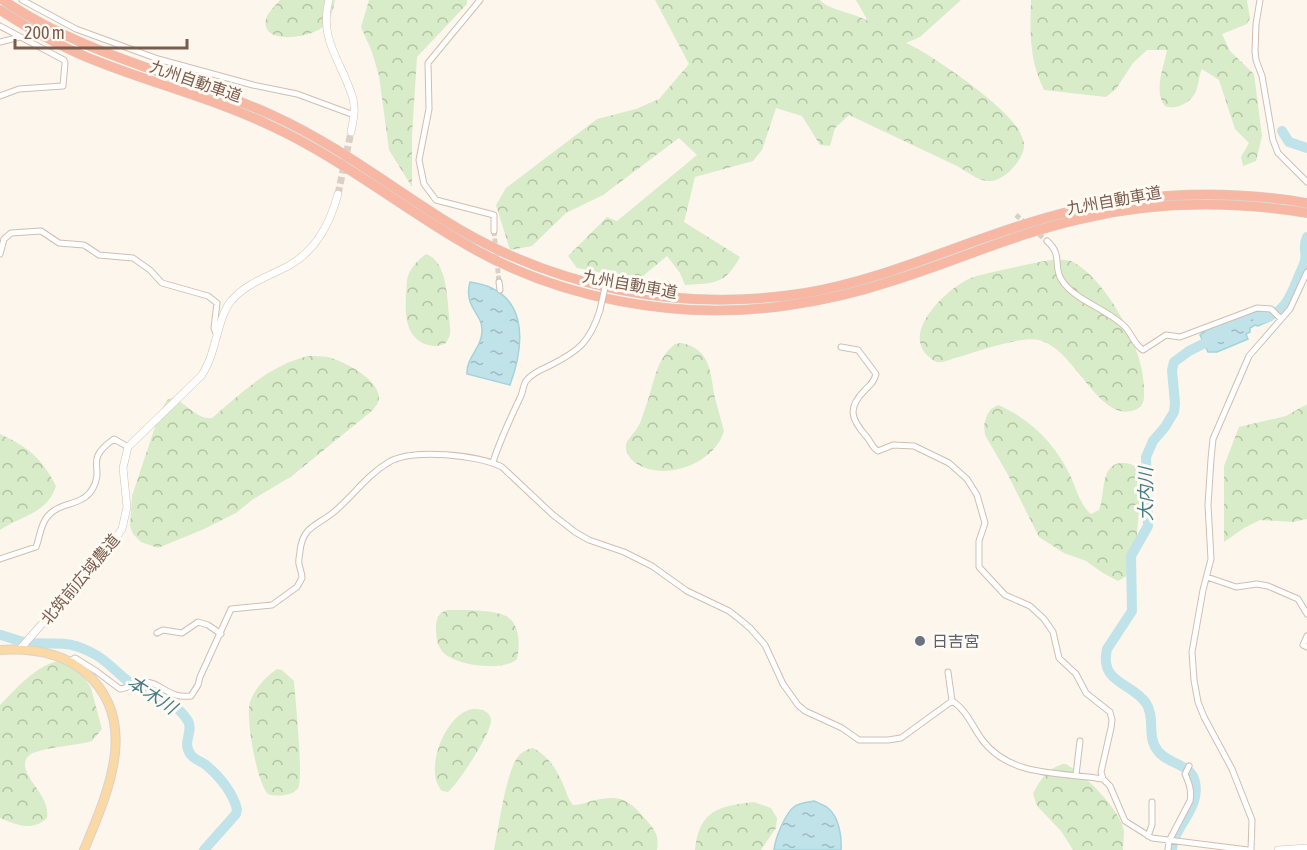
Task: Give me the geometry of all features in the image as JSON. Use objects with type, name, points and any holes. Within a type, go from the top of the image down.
[{"type":"highway","name":"九州自動車道","points":[[3,0],[33,20],[96,50],[244,103],[296,126],[363,166],[444,220],[511,256],[559,275],[625,292],[682,299],[714,300],[791,295],[864,280],[1042,219],[1108,203],[1152,197],[1196,194],[1242,195],[1286,204],[1307,213]]},
{"type":"highway","name":"九州自動車道","points":[[0,10],[50,40],[97,61],[241,113],[289,134],[362,177],[441,230],[487,256],[534,277],[564,287],[652,306],[711,310],[754,309],[816,301],[890,282],[1046,228],[1127,210],[1198,204],[1307,203]]},
{"type":"main road","points":[[0,650],[22,646],[52,653],[70,661],[97,684],[112,707],[116,729],[110,782],[84,850]]},
{"type":"street","points":[[22,0],[76,29],[158,59],[253,85],[297,94],[354,115]]},
{"type":"street","points":[[329,0],[326,30],[331,48],[341,66],[353,100],[354,115],[351,132]]},
{"type":"street","points":[[480,0],[428,63],[429,109],[419,160],[424,184],[436,200],[494,215],[494,231]]},
{"type":"street","points":[[1260,0],[1255,51],[1262,76],[1273,140],[1278,153],[1307,182]]},
{"type":"street","points":[[0,26],[64,60],[63,86],[18,89],[0,96]]},
{"type":"street","points":[[0,42],[20,37]]},
{"type":"street","points":[[0,559],[36,547],[43,523],[52,511],[74,504],[88,494],[95,483],[96,459],[105,446],[114,439],[128,447],[201,376],[207,367],[226,309],[233,298],[253,282],[290,265],[303,256],[326,229],[338,194]]},
{"type":"street","points":[[0,254],[4,239],[11,233],[41,231],[59,243],[84,244],[99,255],[133,258],[150,270],[162,283],[208,296],[217,303],[214,328],[217,338]]},
{"type":"street","points":[[1047,241],[1054,248],[1061,279],[1068,288],[1125,327],[1137,346],[1143,350],[1166,335],[1180,338],[1257,308],[1271,309],[1281,319]]},
{"type":"street","points":[[841,347],[858,350],[876,374],[874,380],[856,402],[854,415],[858,428],[878,451],[893,446],[914,446],[949,463],[967,479],[977,495],[985,520],[985,530],[979,546],[979,567],[1005,596],[1030,606],[1039,614],[1053,632],[1059,658],[1076,674],[1086,693],[1108,709],[1112,720],[1101,772],[1103,779],[1110,786],[1125,821],[1148,836],[1169,841],[1250,850],[1252,820],[1232,769],[1204,717],[1198,702],[1194,680],[1192,652],[1211,559],[1208,505],[1213,439],[1249,356],[1290,309],[1307,272]]},
{"type":"street","points":[[493,462],[500,441],[522,396],[526,381],[541,370],[567,357],[583,345],[594,331],[607,278]]},
{"type":"street","points":[[499,282],[500,290]]},
{"type":"street","name":"北筑前広域農道","points":[[22,646],[108,549],[122,529],[127,507],[123,468],[128,447]]},
{"type":"street","points":[[70,661],[75,658],[83,662],[120,689],[142,681],[180,697],[191,696],[231,609],[272,605],[297,587],[302,578],[299,564],[302,541],[308,530],[334,512],[366,479],[391,460],[419,455],[442,455],[493,462],[502,467],[552,514],[575,532],[652,566],[687,591],[729,611],[750,628],[765,645],[783,684],[798,705],[805,711],[842,728],[859,740],[901,738],[952,702]]},
{"type":"street","points":[[1207,578],[1236,586],[1257,584],[1268,586],[1298,599],[1307,614]]},
{"type":"street","points":[[157,633],[163,630],[182,633],[198,622],[203,622],[221,634]]},
{"type":"street","points":[[1307,636],[1303,645],[1307,647]]},
{"type":"street","points":[[948,672],[952,702]]},
{"type":"street","points":[[952,702],[957,704],[971,721],[984,742],[1001,757],[1032,771],[1103,779]]},
{"type":"street","points":[[1076,775],[1080,741]]},
{"type":"street","points":[[1168,850],[1169,841],[1190,801],[1190,784],[1185,774],[1189,766]]},
{"type":"street","points":[[1148,836],[1152,825],[1152,802]]},
{"type":"street","points":[[1278,850],[1307,848]]},
{"type":"green space","points":[[280,0],[335,0],[324,26],[310,33],[289,37],[271,33],[266,28],[267,17]]},
{"type":"green space","points":[[369,0],[467,0],[467,4],[417,57],[412,135],[412,187],[389,150],[379,76],[361,27]]},
{"type":"green space","points":[[655,0],[820,0],[829,6],[868,21],[856,0],[961,0],[920,37],[906,43],[950,69],[999,108],[1019,130],[1024,143],[1023,152],[1007,174],[995,180],[986,181],[849,115],[835,128],[830,146],[820,145],[802,116],[776,108],[762,150],[753,161],[695,177],[684,222],[740,257],[724,278],[711,283],[685,285],[680,273],[667,256],[638,280],[577,268],[568,256],[607,217],[617,221],[697,155],[679,138],[603,195],[566,213],[532,246],[510,250],[496,205],[506,188],[597,119],[636,109],[659,99],[689,64]]},
{"type":"green space","points":[[1031,0],[1247,0],[1250,18],[1247,24],[1222,34],[1230,51],[1254,74],[1262,136],[1256,161],[1243,166],[1241,157],[1249,143],[1235,129],[1219,80],[1202,69],[1195,93],[1189,101],[1180,106],[1165,106],[1160,86],[1167,50],[1147,50],[1133,63],[1116,89],[1106,97],[1044,90],[1033,57]]},
{"type":"green space","points":[[426,254],[438,264],[445,280],[450,335],[446,343],[437,346],[420,342],[411,331],[406,318],[407,278],[413,266]]},
{"type":"green space","points":[[1051,260],[1071,261],[1086,271],[1099,285],[1122,318],[1143,373],[1144,400],[1137,409],[1124,412],[1111,407],[1099,397],[1065,357],[1052,346],[1039,340],[1011,342],[943,362],[931,359],[920,344],[920,333],[924,321],[951,290],[976,276]]},
{"type":"green space","points":[[681,343],[699,351],[708,364],[724,431],[719,443],[699,461],[672,470],[658,471],[645,468],[630,458],[626,449],[627,443],[640,423],[660,362],[675,344]]},
{"type":"green space","points":[[309,356],[335,359],[367,377],[377,390],[379,397],[373,410],[292,476],[252,500],[236,513],[158,548],[141,542],[133,534],[130,526],[132,496],[160,412],[167,400],[171,398],[176,400],[201,416],[212,418],[269,373]]},
{"type":"green space","points":[[1307,404],[1307,519],[1293,522],[1260,520],[1224,542],[1224,466],[1239,427],[1286,416]]},
{"type":"green space","points":[[998,405],[1032,425],[1050,444],[1065,465],[1082,502],[1091,514],[1099,510],[1107,473],[1111,468],[1116,464],[1127,463],[1139,471],[1142,476],[1134,567],[1130,574],[1118,581],[1086,561],[1064,553],[1039,537],[985,435],[984,425],[987,415]]},
{"type":"green space","points":[[0,434],[33,454],[56,486],[47,503],[0,530]]},
{"type":"green space","points":[[447,610],[497,613],[509,618],[517,631],[519,649],[517,659],[501,665],[479,666],[448,656],[439,646],[436,631],[438,617]]},
{"type":"green space","points":[[58,661],[78,668],[91,688],[102,729],[92,741],[43,750],[28,757],[25,766],[45,803],[47,818],[36,825],[18,825],[0,818],[0,705],[34,673]]},
{"type":"green space","points":[[277,669],[282,670],[294,681],[300,769],[300,781],[296,791],[280,796],[268,794],[264,788],[256,764],[249,722],[250,702],[254,693]]},
{"type":"green space","points":[[472,709],[486,712],[491,719],[487,734],[459,779],[448,792],[442,791],[437,782],[435,770],[440,744],[453,721],[462,713]]},
{"type":"green space","points":[[533,748],[543,754],[554,767],[573,805],[609,798],[629,803],[655,831],[658,841],[657,850],[494,850],[513,766],[520,754]]},
{"type":"green space","points":[[1066,764],[1091,784],[1116,813],[1124,831],[1123,850],[1073,850],[1061,831],[1037,806],[1033,794],[1039,784],[1050,770]]},
{"type":"green space","points":[[754,802],[771,808],[777,818],[776,828],[761,850],[695,850],[701,826],[713,812],[721,808]]},
{"type":"water","points":[[470,282],[489,287],[503,295],[518,320],[519,351],[510,385],[467,374],[469,362],[480,342],[482,331],[480,319],[469,298]]},
{"type":"water","points":[[1269,310],[1272,320],[1250,328],[1250,332],[1246,334],[1248,339],[1217,352],[1208,352],[1200,335],[1204,331],[1238,315]]},
{"type":"water","points":[[814,801],[828,808],[835,817],[840,833],[841,850],[774,850],[781,826],[791,809],[799,804]]},
{"type":"waterway","name":"大内川","points":[[1282,131],[1289,142],[1307,148]]},
{"type":"waterway","name":"大内川","points":[[1258,319],[1274,314],[1288,299],[1304,262],[1307,237]]},
{"type":"waterway","name":"大内川","points":[[1172,850],[1177,833],[1194,801],[1196,792],[1193,776],[1189,771],[1162,756],[1154,746],[1149,709],[1146,703],[1112,675],[1106,660],[1107,649],[1132,611],[1131,556],[1148,526],[1146,457],[1153,441],[1174,412],[1172,370],[1174,362],[1189,351],[1217,337]]},
{"type":"waterway","name":"本木川","points":[[0,635],[26,642],[64,644],[86,650],[102,659],[133,685],[166,701],[183,714],[190,729],[187,741],[188,750],[193,757],[221,779],[229,790],[237,809],[236,814],[204,850]]},
{"type":"tunnel","points":[[338,194],[351,132]]},
{"type":"tunnel","points":[[1016,215],[1047,241]]},
{"type":"tunnel","points":[[494,231],[499,282]]},
{"type":"place","name":"日吉宮","points":[[920,641]]}]
